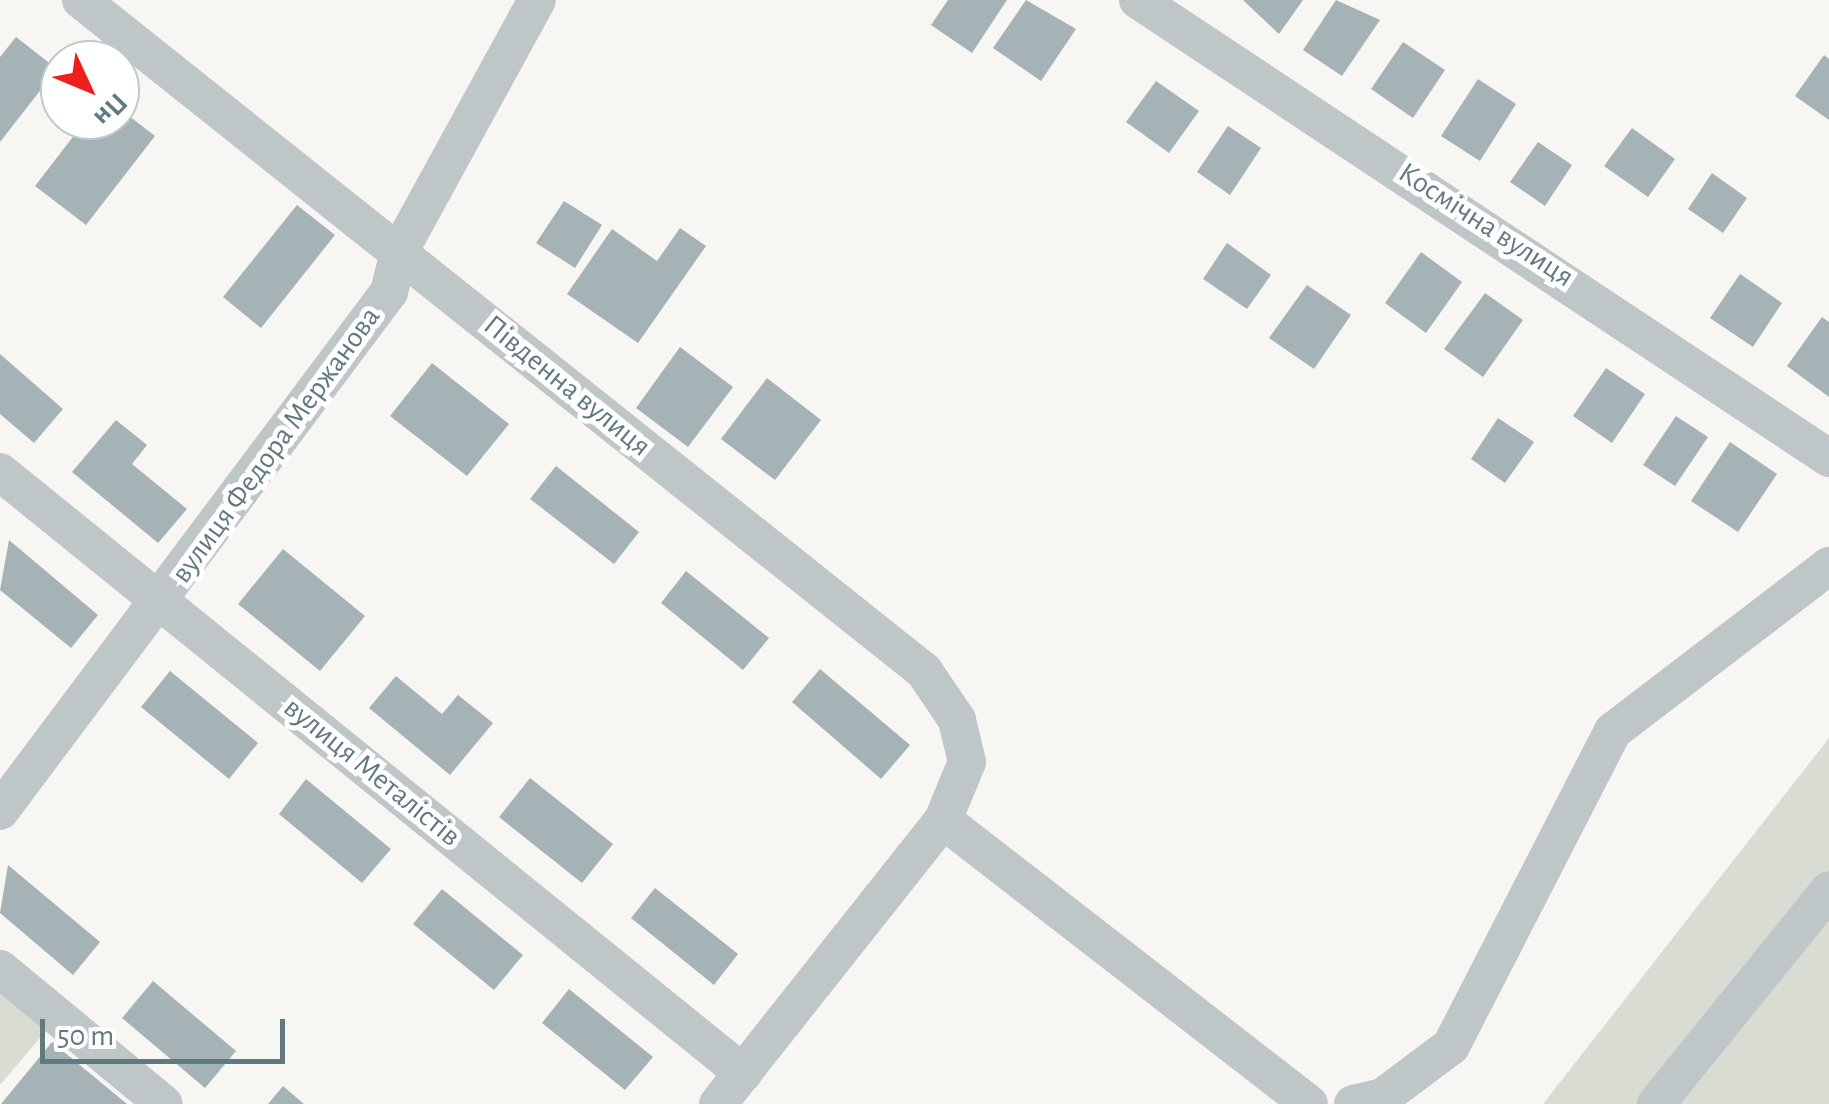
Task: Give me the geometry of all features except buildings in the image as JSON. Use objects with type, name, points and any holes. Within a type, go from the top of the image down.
[{"type":"street","name":"Південна вулиця","points":[[81,0],[924,671],[957,720],[968,762],[943,820],[718,1104]]},
{"type":"street","name":"вулиця Федора Мержанова","points":[[0,811],[390,292],[399,252],[537,0]]},
{"type":"street","name":"Космічна вулиця","points":[[1138,0],[1829,458]]},
{"type":"street","name":"вулиця Металістів","points":[[0,472],[744,1072]]},
{"type":"street","points":[[1353,1104],[1383,1096],[1451,1046],[1613,731],[1829,566]]},
{"type":"street","points":[[943,820],[1308,1104]]},
{"type":"street","points":[[1656,1104],[1829,890]]},
{"type":"street","points":[[0,969],[164,1104]]},
{"type":"shaded area","points":[[1829,738],[1829,1104],[1543,1104]]},
{"type":"shaded area","points":[[0,985],[46,1031],[0,1085]]}]
